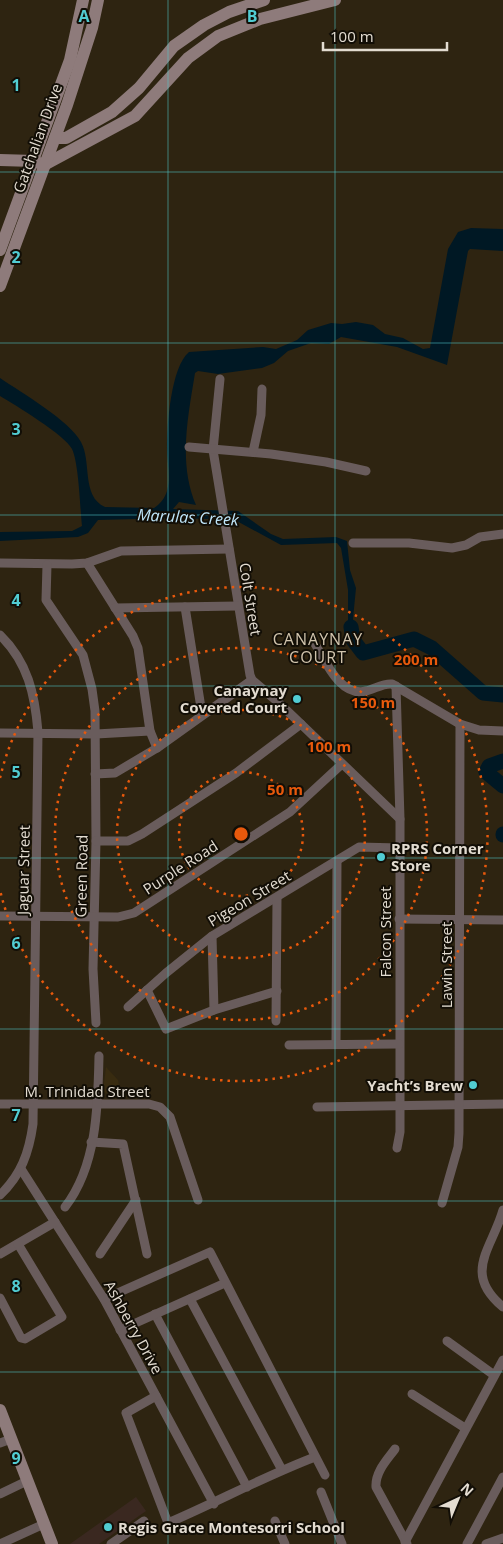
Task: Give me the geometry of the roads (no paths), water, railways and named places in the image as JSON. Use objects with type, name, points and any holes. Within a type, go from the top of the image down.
[{"type":"street","name":"Gatchalian Drive","points":[[0,286],[70,60],[83,0]]},
{"type":"street","name":"Gatchalian Drive","points":[[0,250],[39,163],[55,138],[92,28],[98,0]]},
{"type":"street","points":[[55,138],[66,138],[112,112],[139,88],[169,51],[204,25],[229,12],[264,0]]},
{"type":"street","points":[[0,160],[39,163],[135,116],[188,58],[218,36],[260,19],[335,0]]},
{"type":"street","name":"Colt Street","points":[[220,379],[213,450],[237,606],[252,680]]},
{"type":"street","points":[[253,452],[261,415],[262,389]]},
{"type":"street","points":[[189,447],[253,452],[326,462],[366,471]]},
{"type":"street","points":[[353,543],[408,543],[452,548],[466,545],[480,537],[503,534]]},
{"type":"street","points":[[0,563],[47,565],[87,563],[121,551],[229,550]]},
{"type":"street","points":[[87,563],[133,636],[138,648],[150,731],[157,748]]},
{"type":"street","name":"Green Road","points":[[47,565],[46,600],[83,654],[92,689],[96,732],[95,916],[92,969],[96,1023]]},
{"type":"street","points":[[115,608],[237,606]]},
{"type":"street","points":[[185,607],[202,714]]},
{"type":"street","name":"Jaguar Street","points":[[0,635],[15,652],[31,682],[38,732],[34,1104],[31,1142],[21,1169],[12,1184],[0,1195]]},
{"type":"street","points":[[315,644],[340,682],[347,688],[363,692],[387,683],[396,686],[460,724],[478,730],[503,731]]},
{"type":"street","points":[[96,774],[115,773],[157,748],[252,680],[301,724],[400,820]]},
{"type":"street","name":"Falcon Street","points":[[396,686],[400,820],[400,1132],[397,1148]]},
{"type":"street","points":[[96,841],[128,841],[142,834],[244,767],[301,724]]},
{"type":"street","name":"Lawin Street","points":[[442,1203],[458,1147],[460,1105],[460,724]]},
{"type":"street","points":[[0,733],[150,731]]},
{"type":"street","name":"Purple Road","points":[[0,916],[118,917],[134,913],[290,812],[342,764]]},
{"type":"street","name":"Pigeon Street","points":[[128,1007],[212,936],[359,847],[399,848]]},
{"type":"street","points":[[336,1044],[337,861]]},
{"type":"street","points":[[276,1020],[277,898]]},
{"type":"street","points":[[399,919],[503,920]]},
{"type":"street","points":[[212,936],[214,1010]]},
{"type":"street","points":[[147,990],[166,1028],[214,1010],[276,991]]},
{"type":"street","points":[[289,1045],[399,1044]]},
{"type":"street","points":[[65,1208],[76,1192],[83,1176],[91,1142],[98,1105],[99,1056]]},
{"type":"street","name":"M. Trinidad Street","points":[[0,1104],[149,1104],[164,1110],[170,1117],[198,1200]]},
{"type":"street","points":[[317,1107],[503,1104]]},
{"type":"street","points":[[91,1142],[123,1144],[147,1254]]},
{"type":"street","name":"Ashberry Drive","points":[[21,1169],[104,1299],[214,1504]]},
{"type":"street","points":[[100,1254],[136,1200]]},
{"type":"street","points":[[503,1210],[482,1259],[481,1276],[486,1290],[503,1307]]},
{"type":"street","points":[[0,1254],[55,1222]]},
{"type":"street","points":[[0,1298],[21,1338],[25,1339],[62,1318],[18,1244]]},
{"type":"street","points":[[104,1299],[210,1252],[325,1475]]},
{"type":"street","points":[[120,1330],[225,1283]]},
{"type":"street","points":[[190,1299],[282,1470]]},
{"type":"street","points":[[155,1314],[247,1487]]},
{"type":"street","points":[[447,1341],[494,1375]]},
{"type":"street","points":[[406,1543],[465,1428],[503,1360]]},
{"type":"street","points":[[412,1394],[465,1428]]},
{"type":"street","points":[[156,1396],[126,1413],[168,1523],[214,1504],[282,1470],[315,1457]]},
{"type":"street","points":[[0,1410],[5,1441],[27,1481],[52,1544]]},
{"type":"street","points":[[395,1449],[375,1479],[376,1487],[406,1543]]},
{"type":"street","points":[[467,1544],[503,1477]]},
{"type":"street","points":[[0,1494],[27,1481]]},
{"type":"street","points":[[321,1492],[342,1544]]},
{"type":"street","points":[[111,1544],[144,1521]]},
{"type":"street","points":[[275,1521],[285,1544]]},
{"type":"street","points":[[0,1544],[44,1524]]},
{"type":"street","points":[[486,1544],[503,1538]]},
{"type":"water","points":[[471,228],[503,229],[503,251],[470,249],[468,251],[447,365],[397,347],[341,337],[329,344],[311,343],[288,351],[274,363],[262,368],[218,374],[198,371],[195,373],[187,423],[186,456],[187,473],[196,505],[179,502],[173,509],[238,511],[271,534],[283,539],[336,537],[347,541],[350,570],[356,588],[352,629],[358,645],[355,646],[348,628],[348,590],[341,548],[337,543],[281,545],[235,520],[175,518],[98,520],[88,533],[78,537],[0,541],[0,532],[72,531],[82,526],[78,475],[72,449],[68,443],[50,428],[0,396],[0,378],[44,407],[75,434],[84,450],[90,487],[98,502],[105,507],[154,508],[162,501],[167,491],[169,475],[167,438],[171,397],[178,370],[189,352],[263,347],[276,349],[297,340],[308,330],[331,323],[356,322],[373,325],[385,334],[403,338],[423,349],[430,348],[448,249],[458,232]]},
{"type":"waterway","name":"Marulas Creek","points":[[351,627],[353,640],[363,653],[414,639],[432,648],[483,693],[503,695]]},
{"type":"waterway","name":"Marulas Creek","points":[[503,761],[489,766],[486,772],[503,786]]},
{"type":"place","name":"Canaynay Covered Court","points":[[297,699]]},
{"type":"place","name":"RPRS Corner Store","points":[[381,857]]},
{"type":"place","name":"Yacht’s Brew","points":[[473,1085]]},
{"type":"place","name":"Regis Grace Montesorri School","points":[[108,1527]]},
{"type":"district","name":"CANAYNAY COURT","points":[[318,648]]}]
